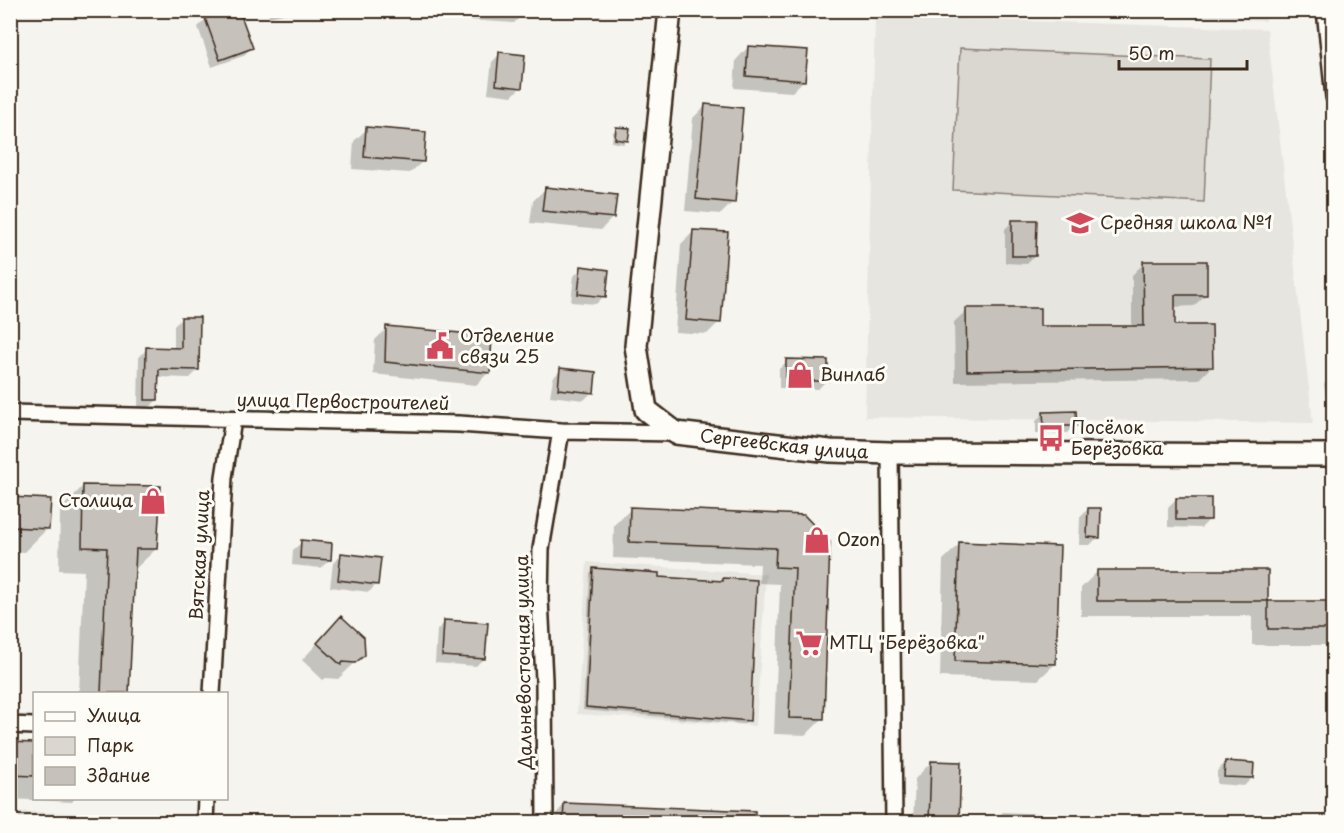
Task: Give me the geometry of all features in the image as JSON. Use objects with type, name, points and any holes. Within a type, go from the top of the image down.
[{"type":"main road","name":"Сергеевская улица","points":[[670,10],[636,346],[646,410],[675,433],[830,451],[1334,455]]},
{"type":"street","points":[[1325,10],[1334,97]]},
{"type":"street","name":"улица Первостроителей","points":[[10,413],[459,424],[561,431],[675,433]]},
{"type":"street","name":"Вятская улица","points":[[212,692],[224,477],[233,420]]},
{"type":"street","name":"Дальневосточная улица","points":[[545,822],[541,549],[561,431]]},
{"type":"street","points":[[890,453],[894,822]]},
{"type":"street","points":[[10,725],[33,726]]},
{"type":"street","points":[[205,822],[206,800]]},
{"type":"shaded area","points":[[1265,10],[1266,21],[988,11]]},
{"type":"shaded area","name":"Средняя школа №1","points":[[875,16],[1267,29],[1313,423],[865,417]]},
{"type":"shaded area","points":[[587,562],[766,574],[756,726],[577,714]]},
{"type":"shaded area","points":[[11,811],[176,817],[176,822],[11,822]]},
{"type":"green space","points":[[960,48],[1210,59],[1204,202],[953,190]]},
{"type":"building","points":[[224,10],[239,10],[253,48],[220,60],[205,18]]},
{"type":"building","points":[[748,46],[808,50],[805,81],[746,76]]},
{"type":"building","points":[[499,52],[525,55],[522,88],[496,85]]},
{"type":"building","points":[[705,104],[743,108],[735,203],[696,199]]},
{"type":"building","points":[[366,127],[426,132],[424,162],[364,157]]},
{"type":"building","points":[[616,127],[630,128],[628,141],[615,139]]},
{"type":"building","points":[[545,187],[617,195],[614,218],[542,211]]},
{"type":"building","points":[[1012,220],[1037,220],[1036,256],[1012,256]]},
{"type":"building","points":[[693,230],[728,232],[721,323],[686,320]]},
{"type":"building","points":[[1143,261],[1207,261],[1207,295],[1175,295],[1175,325],[1212,325],[1213,367],[967,371],[966,308],[1040,308],[1040,326],[1144,326]]},
{"type":"building","points":[[581,266],[609,270],[606,297],[578,294]]},
{"type":"building","points":[[181,317],[200,317],[199,370],[159,369],[158,400],[145,400],[146,347],[181,348]]},
{"type":"building","points":[[386,326],[492,336],[490,373],[385,362]]},
{"type":"building","points":[[786,359],[828,360],[828,381],[786,381]]},
{"type":"building","points":[[560,368],[596,372],[594,393],[558,389]]},
{"type":"building","points":[[1076,411],[1077,426],[1044,426],[1043,412]]},
{"type":"building","points":[[83,485],[161,486],[157,549],[136,549],[129,692],[101,692],[107,548],[82,547]]},
{"type":"building","points":[[10,497],[51,499],[49,529],[10,527]]},
{"type":"building","points":[[1176,498],[1211,498],[1211,520],[1176,520]]},
{"type":"building","name":"МТЦ \"Берёзовка\"","points":[[630,507],[804,515],[830,542],[824,719],[789,718],[795,568],[775,567],[776,548],[629,542]]},
{"type":"building","points":[[1088,508],[1101,508],[1100,538],[1087,537]]},
{"type":"building","points":[[301,540],[332,543],[331,560],[300,558]]},
{"type":"building","points":[[959,542],[1060,546],[1056,664],[955,661]]},
{"type":"building","points":[[341,553],[381,558],[378,585],[338,580]]},
{"type":"building","points":[[593,568],[659,573],[659,577],[723,581],[723,578],[757,580],[750,721],[586,707]]},
{"type":"building","points":[[1097,570],[1268,570],[1268,601],[1097,601]]},
{"type":"building","points":[[1268,601],[1334,601],[1334,629],[1268,629]]},
{"type":"building","points":[[341,616],[364,637],[365,655],[355,663],[343,662],[341,665],[317,643]]},
{"type":"building","points":[[444,620],[488,623],[485,659],[442,656]]},
{"type":"building","points":[[10,742],[33,743],[33,776],[10,775]]},
{"type":"building","points":[[931,761],[961,762],[959,822],[929,822]]},
{"type":"building","points":[[1225,761],[1254,763],[1253,778],[1224,777]]},
{"type":"building","points":[[564,803],[755,811],[755,822],[563,822]]},
{"type":"place","name":"Средняя школа №1","points":[[1080,223]]},
{"type":"place","name":"Отделение связи 25","points":[[440,346]]},
{"type":"place","name":"Винлаб","points":[[800,375]]},
{"type":"place","name":"Посёлок Берёзовка","points":[[1051,438]]},
{"type":"place","name":"Столица","points":[[153,501]]},
{"type":"place","name":"Ozon","points":[[817,540]]},
{"type":"place","name":"МТЦ \"Берёзовка\"","points":[[809,643]]}]
